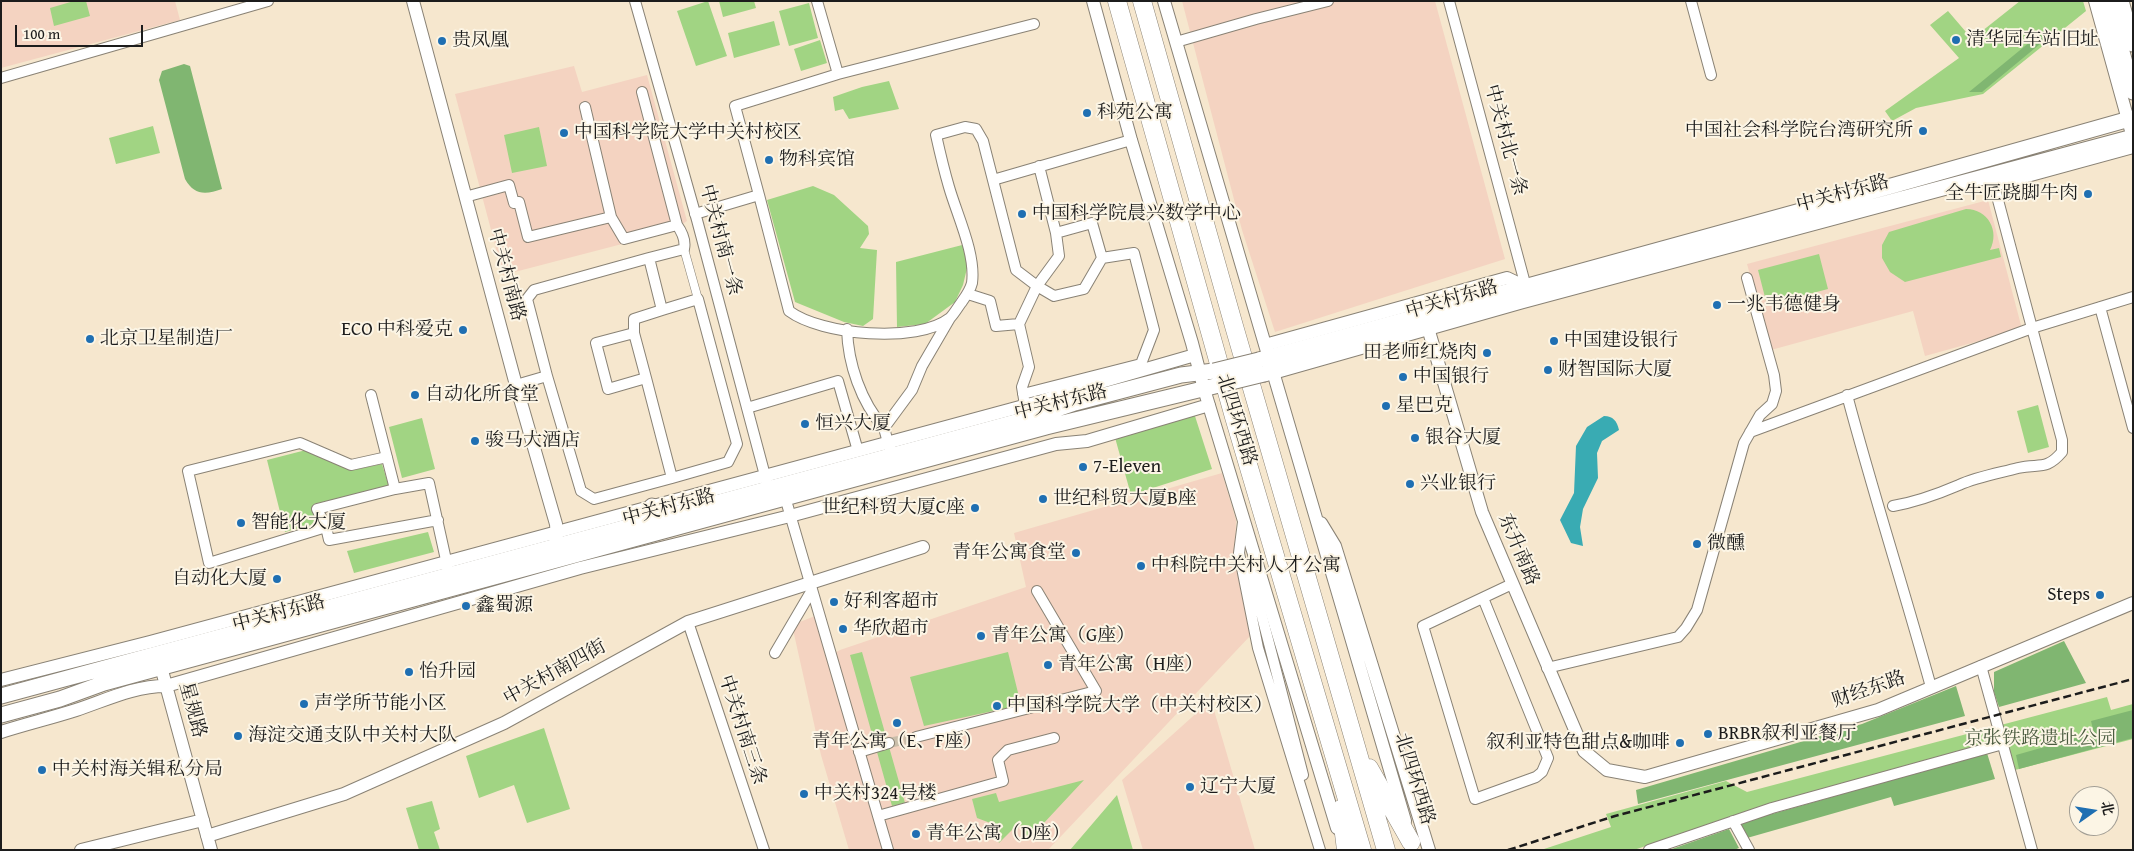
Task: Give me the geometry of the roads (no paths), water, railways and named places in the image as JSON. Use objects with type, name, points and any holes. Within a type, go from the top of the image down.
[{"type":"highway","name":"北四环西路","points":[[1117,1],[1231,408],[1362,850]]},
{"type":"highway","name":"北四环西路","points":[[1142,1],[1386,850]]},
{"type":"highway","points":[[1354,740],[1412,846]]},
{"type":"highway","points":[[1335,758],[1345,850]]},
{"type":"main road","points":[[2108,1],[2133,92]]},
{"type":"main road","points":[[2121,1],[2133,44]]},
{"type":"main road","name":"中关村东路","points":[[1,715],[60,699],[104,683],[559,545],[674,514],[767,482],[890,449],[1034,417],[1074,403],[1181,375],[1211,376],[1266,362],[1526,287],[2130,118]]},
{"type":"main road","name":"中关村东路","points":[[1266,362],[1428,328],[1697,254],[1993,181],[2133,137]]},
{"type":"main road","name":"中关村东路","points":[[1,696],[448,568],[785,497],[1046,427],[1204,389],[1211,376]]},
{"type":"main road","points":[[652,506],[674,514]]},
{"type":"street","points":[[1,78],[268,1]]},
{"type":"street","name":"中关村南路","points":[[413,1],[516,385],[556,524],[559,545]]},
{"type":"street","name":"中关村南一条","points":[[634,1],[696,217],[767,482]]},
{"type":"street","points":[[817,1],[838,74]]},
{"type":"street","name":"北四环西路","points":[[1093,1],[1131,140],[1195,355],[1211,376]]},
{"type":"street","name":"北四环西路","points":[[1164,1],[1266,362],[1412,846]]},
{"type":"street","points":[[1176,42],[1328,1]]},
{"type":"street","name":"中关村北一条","points":[[1449,1],[1526,287]]},
{"type":"street","points":[[1691,1],[1711,75]]},
{"type":"street","points":[[2095,1],[2130,118],[2133,137]]},
{"type":"street","points":[[950,318],[923,331],[886,335],[847,330],[800,319],[789,311],[735,106],[838,74],[1034,24]]},
{"type":"street","points":[[642,92],[685,242],[684,249],[737,444],[728,462],[594,499],[581,491],[547,376],[527,299],[534,290],[684,249]]},
{"type":"street","points":[[585,107],[610,217],[624,239],[680,228],[696,217],[759,195]]},
{"type":"street","points":[[884,428],[912,390],[922,366],[950,318],[968,294],[972,283],[972,256],[949,189],[936,135],[964,127],[976,129],[983,141],[1016,270],[1036,286],[1054,296],[1084,289],[1102,258],[1092,223],[1056,233]]},
{"type":"street","points":[[993,180],[1131,140]]},
{"type":"street","name":"中关村东路","points":[[1993,181],[2133,147]]},
{"type":"street","points":[[1039,166],[1056,233],[1059,256],[1036,286],[1019,324],[1029,367],[1022,387],[1024,400],[1141,364],[1154,330],[1134,253],[1102,258]]},
{"type":"street","points":[[1893,506],[1908,504],[1949,490],[1959,484],[2012,470],[2054,463],[2062,452],[2062,440],[1993,181]]},
{"type":"street","points":[[466,197],[509,185],[514,203],[519,202],[528,237],[610,217]]},
{"type":"street","points":[[649,258],[662,310]]},
{"type":"street","points":[[1547,668],[1678,637],[1697,610],[1744,443],[1760,416],[1772,404],[1776,391],[1774,375],[1746,278]]},
{"type":"street","points":[[968,294],[990,301],[996,326],[1019,324]]},
{"type":"street","points":[[1750,432],[2032,328],[2133,297]]},
{"type":"street","points":[[672,478],[634,333],[634,319],[698,300]]},
{"type":"street","points":[[2100,307],[2133,428]]},
{"type":"street","name":"东升南路","points":[[1428,328],[1482,512],[1584,751],[1607,770]]},
{"type":"street","points":[[847,330],[847,351],[860,388],[875,418],[884,428],[890,449]]},
{"type":"street","points":[[634,333],[596,343],[608,389],[646,378]]},
{"type":"street","name":"中关村东路","points":[[559,545],[652,506],[767,482],[858,450],[890,449],[1024,400],[1073,390],[1195,355]]},
{"type":"street","points":[[516,385],[547,376]]},
{"type":"street","points":[[747,408],[838,381],[858,450]]},
{"type":"street","name":"北四环西路","points":[[1204,389],[1345,850]]},
{"type":"street","points":[[1847,395],[1870,482],[1912,618],[1931,688]]},
{"type":"street","points":[[371,396],[395,489]]},
{"type":"street","name":"中关村东路","points":[[1,732],[78,709],[109,697],[156,686],[166,686],[580,568],[790,516],[1056,444],[1087,441],[1209,405]]},
{"type":"street","points":[[326,527],[209,563],[188,471],[300,443],[351,465],[387,457]]},
{"type":"street","points":[[438,520],[329,540],[326,527],[317,509],[395,489],[429,483],[438,520],[448,568]]},
{"type":"street","points":[[785,497],[888,850]]},
{"type":"street","points":[[1311,506],[1334,546],[1429,850]]},
{"type":"street","points":[[1243,518],[1239,553],[1258,648],[1320,850]]},
{"type":"street","name":"中关村南四街","points":[[207,836],[344,794],[504,723],[688,622],[811,587],[923,547]]},
{"type":"street","points":[[1256,558],[1248,566],[1309,797],[1314,828]]},
{"type":"street","name":"中关村东路","points":[[1,680],[448,568]]},
{"type":"street","points":[[1483,598],[1548,758],[1542,772],[1536,777],[1475,798],[1423,626],[1512,584]]},
{"type":"street","points":[[775,653],[811,587]]},
{"type":"street","points":[[916,737],[1096,691],[1037,591]]},
{"type":"street","name":"财经东路","points":[[1607,770],[1644,777],[1878,710],[2133,602]]},
{"type":"street","name":"中关村南三条","points":[[688,622],[764,850]]},
{"type":"street","points":[[1981,666],[2032,850]]},
{"type":"street","name":"星规路","points":[[161,667],[211,850]]},
{"type":"street","points":[[878,816],[1003,781],[998,760],[1002,754],[1008,750],[1054,738]]},
{"type":"street","points":[[859,752],[889,743]]},
{"type":"street","points":[[1648,850],[1772,808],[2003,744]]},
{"type":"street","points":[[81,850],[203,820]]},
{"type":"street","points":[[1733,821],[1749,850]]},
{"type":"water","points":[[1604,416],[1614,420],[1619,430],[1602,441],[1597,453],[1598,478],[1583,509],[1580,527],[1583,546],[1571,543],[1560,520],[1574,493],[1576,446],[1587,427]]},
{"type":"tunnel","points":[[889,743],[916,737]]},
{"type":"railway","points":[[1508,850],[1615,816],[2133,679]]},
{"type":"place","name":"清华园车站旧址","points":[[1956,40]]},
{"type":"place","name":"贵凤凰","points":[[442,41]]},
{"type":"place","name":"科苑公寓","points":[[1087,113]]},
{"type":"place","name":"中国社会科学院台湾研究所","points":[[1923,131]]},
{"type":"place","name":"中国科学院大学中关村校区","points":[[564,133]]},
{"type":"place","name":"物科宾馆","points":[[769,160]]},
{"type":"place","name":"全牛匠跷脚牛肉","points":[[2088,194]]},
{"type":"place","name":"中国科学院晨兴数学中心","points":[[1022,214]]},
{"type":"place","name":"一兆韦德健身","points":[[1717,305]]},
{"type":"place","name":"ECO 中科爱克","points":[[463,330]]},
{"type":"place","name":"北京卫星制造厂","points":[[90,339]]},
{"type":"place","name":"中国建设银行","points":[[1554,341]]},
{"type":"place","name":"田老师红烧肉","points":[[1487,353]]},
{"type":"place","name":"财智国际大厦","points":[[1548,370]]},
{"type":"place","name":"中国银行","points":[[1403,377]]},
{"type":"place","name":"自动化所食堂","points":[[415,395]]},
{"type":"place","name":"星巴克","points":[[1386,406]]},
{"type":"place","name":"恒兴大厦","points":[[805,424]]},
{"type":"place","name":"银谷大厦","points":[[1415,438]]},
{"type":"place","name":"骏马大酒店","points":[[475,441]]},
{"type":"place","name":"7-Eleven","points":[[1083,467]]},
{"type":"place","name":"兴业银行","points":[[1410,484]]},
{"type":"place","name":"世纪科贸大厦B座","points":[[1043,499]]},
{"type":"place","name":"世纪科贸大厦C座","points":[[975,508]]},
{"type":"place","name":"智能化大厦","points":[[241,523]]},
{"type":"place","name":"微醺","points":[[1697,544]]},
{"type":"place","name":"青年公寓食堂","points":[[1076,553]]},
{"type":"place","name":"中科院中关村人才公寓","points":[[1141,566]]},
{"type":"place","name":"自动化大厦","points":[[277,579]]},
{"type":"place","name":"Steps","points":[[2100,595]]},
{"type":"place","name":"好利客超市","points":[[834,602]]},
{"type":"place","name":"鑫蜀源","points":[[466,606]]},
{"type":"place","name":"华欣超市","points":[[843,629]]},
{"type":"place","name":"青年公寓（G座）","points":[[981,636]]},
{"type":"place","name":"青年公寓（H座）","points":[[1048,665]]},
{"type":"place","name":"怡升园","points":[[409,672]]},
{"type":"place","name":"声学所节能小区","points":[[304,704]]},
{"type":"place","name":"中国科学院大学（中关村校区）","points":[[997,706]]},
{"type":"place","name":"青年公寓（E、F座）","points":[[897,723]]},
{"type":"place","name":"BRBR叙利亚餐厅","points":[[1708,734]]},
{"type":"place","name":"海淀交通支队中关村大队","points":[[238,736]]},
{"type":"place","name":"叙利亚特色甜点&咖啡","points":[[1680,743]]},
{"type":"place","name":"中关村海关辑私分局","points":[[42,770]]},
{"type":"place","name":"辽宁大厦","points":[[1190,787]]},
{"type":"place","name":"中关村324号楼","points":[[804,794]]},
{"type":"place","name":"青年公寓（D座）","points":[[916,834]]},
{"type":"park label","name":"京张铁路遗址公园","points":[[2040,739]]}]
